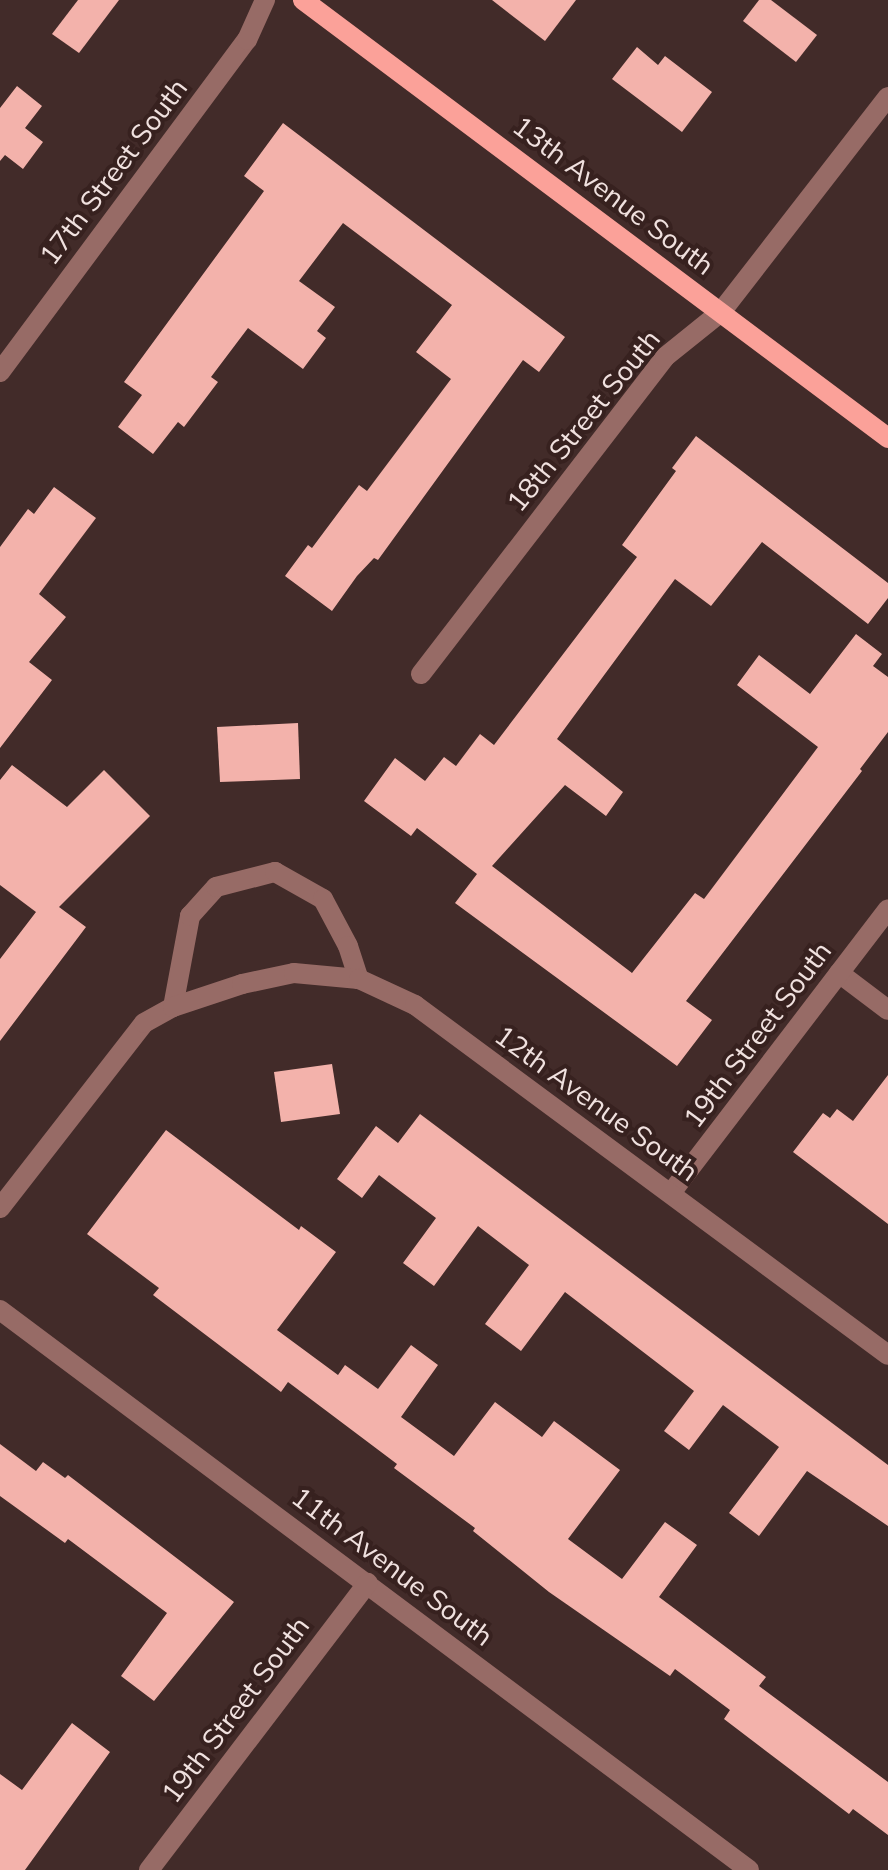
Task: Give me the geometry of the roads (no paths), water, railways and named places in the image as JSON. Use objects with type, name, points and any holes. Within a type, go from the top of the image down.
[{"type":"main road","name":"13th Avenue South","points":[[303,0],[888,438]]},
{"type":"street","name":"17th Street South","points":[[0,372],[247,40],[265,0]]},
{"type":"street","name":"18th Street South","points":[[421,674],[665,357],[721,312],[888,97]]},
{"type":"street","points":[[0,1208],[144,1023],[173,1007],[190,916],[216,887],[275,872],[323,899],[348,946],[359,979]]},
{"type":"street","name":"19th Street South","points":[[671,1193],[888,909]]},
{"type":"street","name":"12th Avenue South","points":[[173,1007],[242,984],[294,973],[359,979],[415,1005],[888,1355]]},
{"type":"street","points":[[839,973],[888,1010]]},
{"type":"street","name":"11th Avenue South","points":[[0,1310],[749,1870]]},
{"type":"street","name":"19th Street South","points":[[149,1870],[368,1583]]}]
